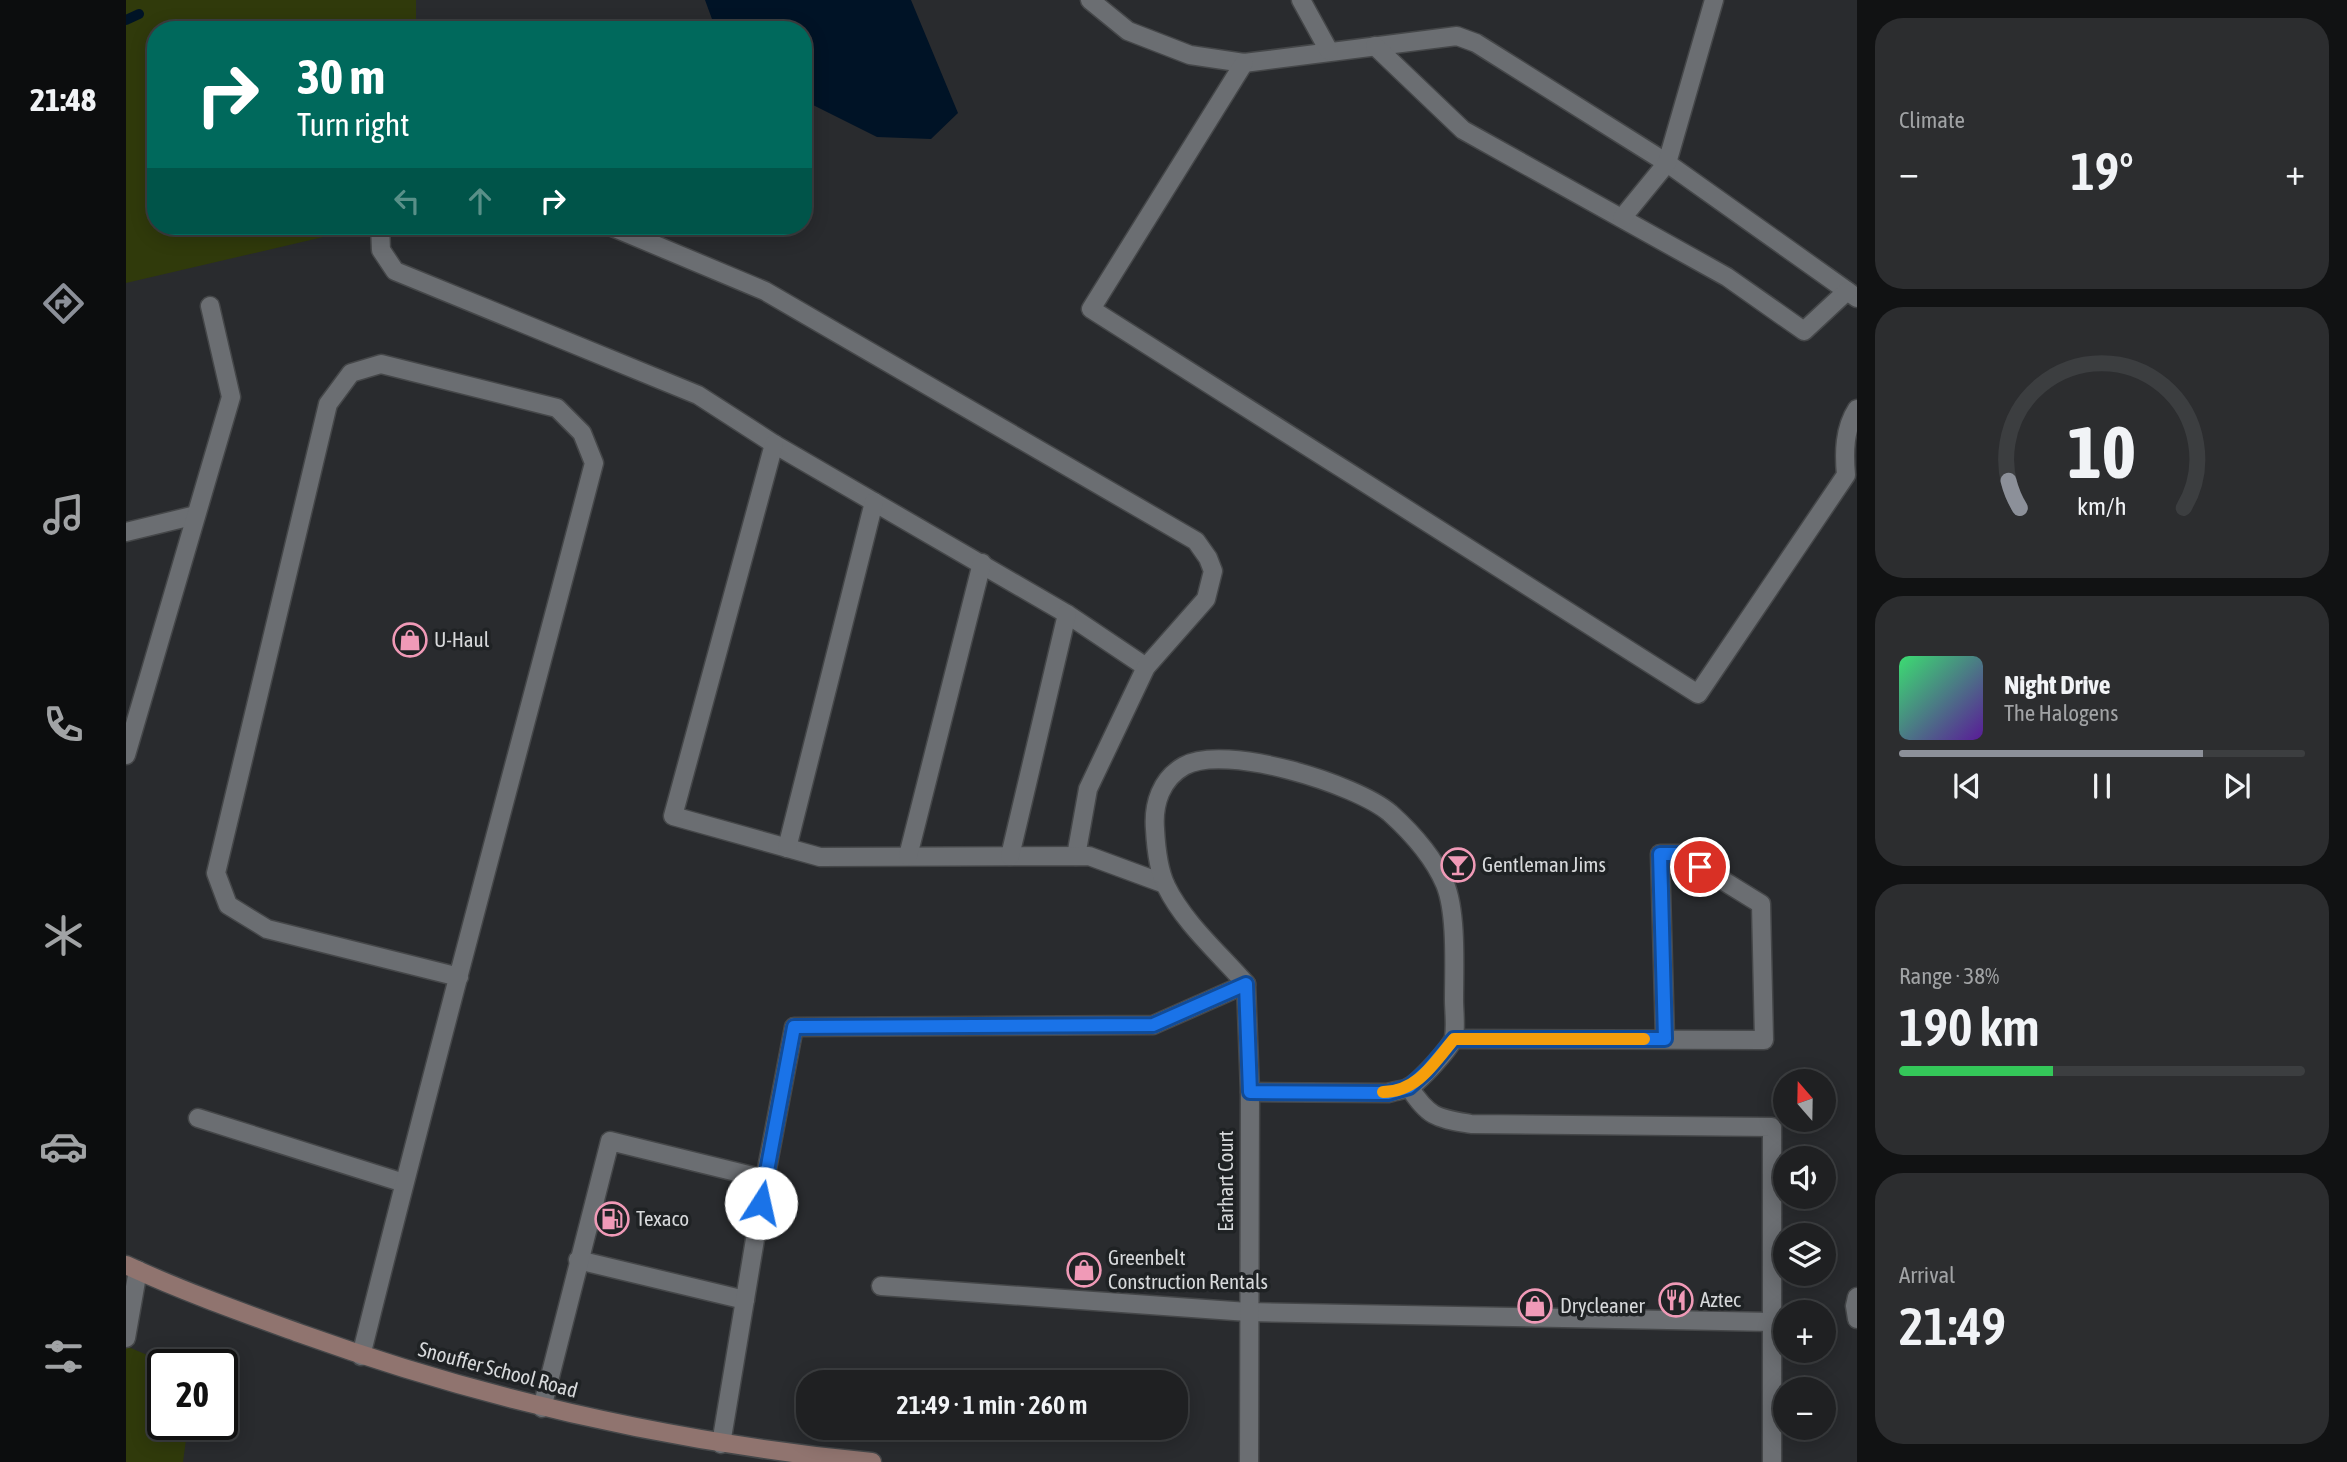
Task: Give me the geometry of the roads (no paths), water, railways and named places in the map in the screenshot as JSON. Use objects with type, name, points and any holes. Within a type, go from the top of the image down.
[{"type":"main road","name":"Snouffer School Road","points":[[132,1268],[234,1310],[361,1356],[542,1408],[721,1444],[872,1462]]},
{"type":"street","points":[[1090,0],[1128,31],[1190,55],[1244,64],[1329,51],[1457,36],[1476,43],[1667,163],[1852,295],[1804,331],[1727,277],[1463,130],[1374,46]]},
{"type":"street","points":[[1301,0],[1329,51]]},
{"type":"street","points":[[1622,218],[1667,163],[1714,0]]},
{"type":"street","points":[[1244,64],[1091,309],[1699,694],[1846,475],[1843,451],[1857,409]]},
{"type":"street","points":[[380,235],[381,250],[395,271],[698,395],[774,444],[1067,614],[1146,667]]},
{"type":"street","points":[[631,235],[765,291],[1196,541],[1213,571],[1206,598],[1146,667],[1088,789],[1076,856]]},
{"type":"street","points":[[126,755],[231,397],[210,306]]},
{"type":"street","points":[[361,1356],[594,463],[582,433],[557,408],[381,364],[351,373],[328,404],[216,873],[228,905],[267,929],[459,978]]},
{"type":"street","points":[[774,444],[673,816],[820,857],[1088,856],[1165,884]]},
{"type":"street","points":[[787,848],[874,502]]},
{"type":"street","points":[[126,532],[196,515]]},
{"type":"street","points":[[908,856],[982,563]]},
{"type":"street","points":[[1010,856],[1067,614]]},
{"type":"street","points":[[721,1444],[765,1179],[794,1027],[1153,1025],[1246,984],[1180,909],[1165,884],[1156,851],[1154,813],[1164,783],[1185,765],[1211,760],[1245,761],[1337,784],[1389,812],[1425,851],[1446,885],[1454,934],[1454,1039],[1427,1071],[1409,1087],[1388,1093],[1250,1092]]},
{"type":"street","points":[[1454,1039],[1764,1040],[1762,904],[1679,854],[1660,854],[1665,1039]]},
{"type":"street","name":"Earhart Court","points":[[1246,984],[1250,1092],[1249,1462]]},
{"type":"street","points":[[1409,1087],[1430,1114],[1471,1124],[1772,1128],[1772,1462]]},
{"type":"street","points":[[198,1118],[404,1183]]},
{"type":"street","points":[[542,1408],[610,1141],[765,1179]]},
{"type":"street","points":[[578,1260],[745,1300]]},
{"type":"street","points":[[126,1338],[132,1268]]},
{"type":"street","points":[[881,1286],[1248,1312],[1773,1322]]},
{"type":"street","points":[[1857,1297],[1857,1319]]},
{"type":"water","points":[[705,0],[911,0],[958,113],[931,139],[877,137],[812,104],[812,21],[713,21]]},
{"type":"waterway","points":[[126,20],[139,14]]},
{"type":"place","name":"U-Haul","points":[[410,640]]},
{"type":"place","name":"Gentleman Jims","points":[[1458,865]]},
{"type":"place","name":"Texaco","points":[[612,1219]]},
{"type":"place","name":"Greenbelt Construction Rentals","points":[[1084,1270]]},
{"type":"place","name":"Aztec","points":[[1676,1300]]},
{"type":"place","name":"Drycleaner","points":[[1535,1306]]}]
